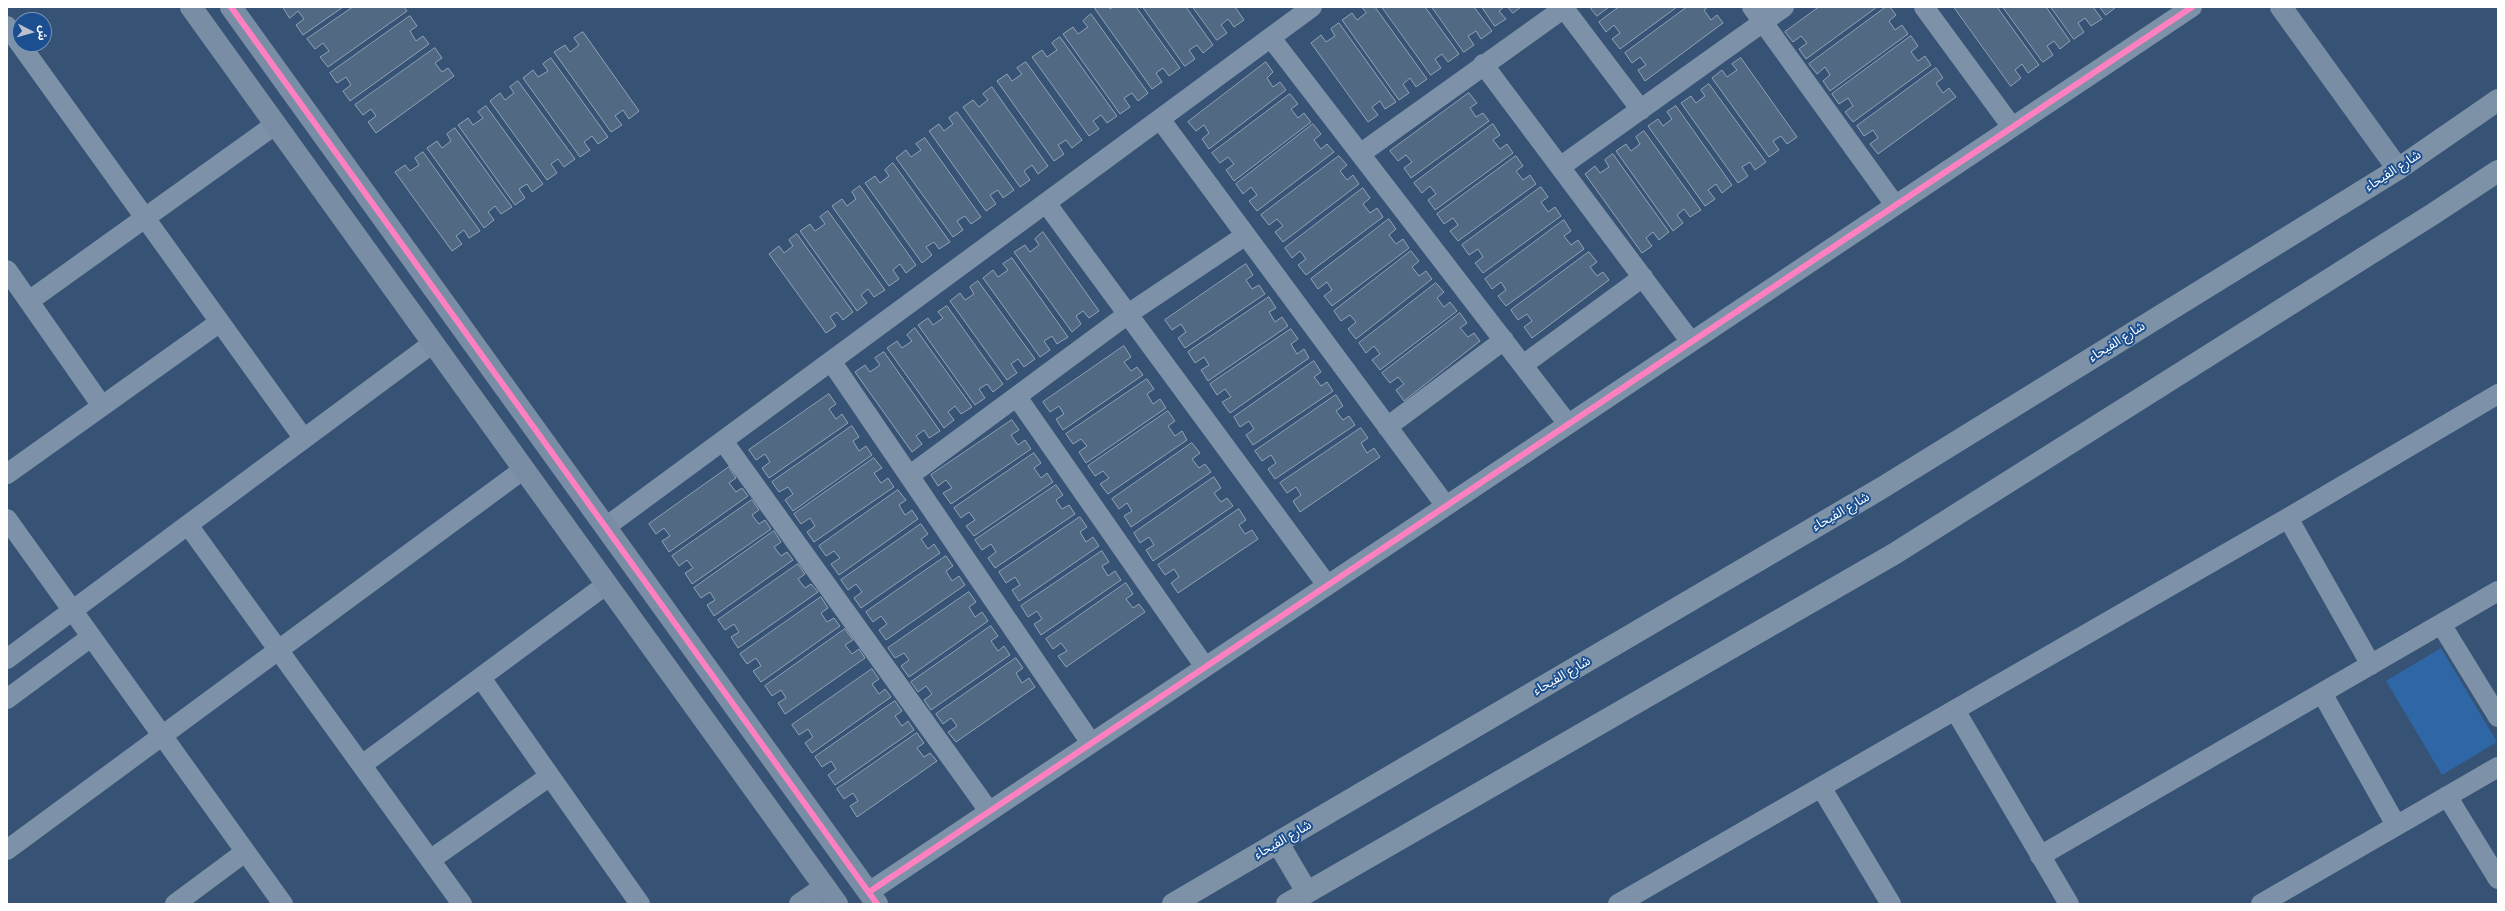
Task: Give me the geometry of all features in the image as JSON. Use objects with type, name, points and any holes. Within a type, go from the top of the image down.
[{"type":"highway","name":"شارع الفيحاء","points":[[1173,904],[1880,489],[2398,169],[2498,100]]},
{"type":"highway","points":[[1287,904],[1894,554],[2433,214],[2498,171]]},
{"type":"highway","points":[[1278,843],[1307,892]]},
{"type":"street","points":[[191,7],[831,896],[800,904]]},
{"type":"street","points":[[231,7],[607,526],[873,898],[989,812],[2192,7]]},
{"type":"street","points":[[607,526],[1312,7]]},
{"type":"street","points":[[1360,154],[1564,7],[1641,110]]},
{"type":"street","points":[[1560,167],[1641,110],[1757,15],[1784,7]]},
{"type":"street","points":[[1924,7],[2012,127]]},
{"type":"street","points":[[2281,7],[2398,169]]},
{"type":"street","points":[[1757,15],[1895,205]]},
{"type":"street","points":[[1271,38],[1568,424]]},
{"type":"street","points":[[26,52],[304,439]]},
{"type":"street","points":[[1483,64],[1691,342]]},
{"type":"street","points":[[1160,119],[1446,506]]},
{"type":"street","points":[[29,301],[276,124]]},
{"type":"street","points":[[1046,203],[1327,585]]},
{"type":"street","points":[[909,476],[1128,314],[1246,235]]},
{"type":"street","points":[[7,270],[102,406]]},
{"type":"street","points":[[1523,365],[1643,277]]},
{"type":"street","points":[[7,474],[220,322]]},
{"type":"street","points":[[1387,427],[1504,340]]},
{"type":"street","points":[[7,659],[433,343]]},
{"type":"street","points":[[832,361],[1092,743]]},
{"type":"street","points":[[1618,904],[2288,518],[2498,394]]},
{"type":"street","points":[[1017,397],[1205,667]]},
{"type":"street","points":[[723,441],[989,812]]},
{"type":"street","points":[[7,850],[524,469]]},
{"type":"street","points":[[2288,518],[2371,665]]},
{"type":"street","points":[[7,519],[283,904]]},
{"type":"street","points":[[188,525],[462,904]]},
{"type":"street","points":[[362,765],[607,584]]},
{"type":"street","points":[[2040,856],[2498,591]]},
{"type":"street","points":[[2441,624],[2498,717]]},
{"type":"street","points":[[7,699],[91,637]]},
{"type":"street","points":[[679,685],[707,666]]},
{"type":"street","points":[[481,678],[640,904]]},
{"type":"street","points":[[2322,693],[2396,825]]},
{"type":"street","points":[[1954,710],[2068,904]]},
{"type":"street","points":[[2261,904],[2498,767]]},
{"type":"street","points":[[430,860],[550,776]]},
{"type":"street","points":[[1821,787],[1891,904]]},
{"type":"street","points":[[2447,796],[2498,879]]},
{"type":"street","points":[[175,904],[245,852]]},
{"type":"shaded area","points":[[2441,648],[2497,742],[2442,775],[2386,681]]},
{"type":"building","points":[[283,7],[343,7],[303,35],[296,25],[304,19],[298,11],[290,18]]},
{"type":"building","points":[[353,7],[404,7],[407,11],[328,67],[320,57],[329,51],[323,43],[315,49],[307,39]]},
{"type":"building","points":[[1098,7],[1109,7],[1110,9],[1113,7],[1136,7],[1180,68],[1169,76],[1163,68],[1156,73],[1162,82],[1152,89],[1095,9]]},
{"type":"building","points":[[1143,7],[1186,7],[1213,45],[1203,53],[1197,45],[1189,50],[1195,59],[1185,66]]},
{"type":"building","points":[[1193,7],[1235,7],[1244,20],[1234,27],[1228,19],[1221,25],[1227,33],[1217,40]]},
{"type":"building","points":[[1362,7],[1375,7],[1427,79],[1416,87],[1410,78],[1403,84],[1409,93],[1399,100],[1342,20],[1352,13],[1357,20],[1366,13]]},
{"type":"building","points":[[1382,7],[1425,7],[1459,54],[1448,62],[1442,54],[1435,59],[1441,68],[1431,75]]},
{"type":"building","points":[[1432,7],[1474,7],[1492,31],[1481,39],[1476,31],[1468,36],[1474,45],[1464,52]]},
{"type":"building","points":[[1482,7],[1504,7],[1499,11],[1506,19],[1495,26]]},
{"type":"building","points":[[1508,7],[1521,7],[1513,13]]},
{"type":"building","points":[[1590,7],[1609,7],[1597,16]]},
{"type":"building","points":[[1619,7],[1677,7],[1620,49],[1612,39],[1620,33],[1614,25],[1606,32],[1599,22]]},
{"type":"building","points":[[1687,7],[1708,7],[1704,10],[1711,20],[1717,15],[1723,23],[1645,81],[1638,70],[1646,65],[1640,57],[1632,63],[1625,53]]},
{"type":"building","points":[[1819,7],[1877,7],[1806,59],[1799,49],[1807,43],[1801,36],[1793,42],[1785,32]]},
{"type":"building","points":[[1886,7],[1890,7],[1896,15],[1889,21],[1895,30],[1902,25],[1908,34],[1830,91],[1823,81],[1830,75],[1825,67],[1817,74],[1809,64]]},
{"type":"building","points":[[1954,7],[1997,7],[2039,65],[2028,73],[2022,64],[2015,70],[2021,78],[2011,86]]},
{"type":"building","points":[[2003,7],[2046,7],[2070,41],[2060,49],[2054,41],[2047,46],[2053,55],[2043,62]]},
{"type":"building","points":[[2051,7],[2093,7],[2102,19],[2091,26],[2085,18],[2078,23],[2084,32],[2074,39]]},
{"type":"building","points":[[2100,7],[2116,7],[2106,15]]},
{"type":"building","points":[[1091,14],[1148,93],[1138,101],[1132,93],[1124,98],[1130,107],[1120,114],[1063,34],[1073,27],[1078,34],[1088,27],[1083,21]]},
{"type":"building","points":[[410,16],[417,26],[410,31],[416,41],[423,36],[429,44],[350,101],[343,91],[351,85],[346,77],[337,83],[330,73]]},
{"type":"building","points":[[1339,23],[1396,102],[1385,109],[1380,101],[1372,107],[1378,115],[1368,122],[1311,43],[1321,35],[1326,42],[1335,36],[1331,29]]},
{"type":"building","points":[[583,32],[639,111],[629,119],[623,110],[615,116],[622,125],[611,132],[554,52],[565,45],[570,52],[579,45],[574,38]]},
{"type":"building","points":[[1911,36],[1918,46],[1911,52],[1918,61],[1925,56],[1931,65],[1853,122],[1845,112],[1853,106],[1848,98],[1839,104],[1832,94]]},
{"type":"building","points":[[1060,37],[1117,116],[1107,123],[1101,115],[1093,121],[1099,129],[1089,136],[1032,57],[1042,50],[1047,57],[1057,50],[1052,43]]},
{"type":"building","points":[[435,48],[442,58],[435,63],[442,72],[448,68],[454,76],[376,133],[368,122],[376,116],[371,109],[363,115],[355,105]]},
{"type":"building","points":[[551,58],[608,137],[598,144],[592,136],[584,142],[590,150],[580,157],[523,78],[533,70],[538,77],[548,71],[543,64]]},
{"type":"building","points":[[1741,58],[1797,137],[1787,144],[1781,136],[1773,141],[1779,150],[1769,157],[1712,78],[1722,70],[1727,77],[1737,70],[1732,64]]},
{"type":"building","points":[[1026,62],[1082,140],[1072,148],[1066,140],[1058,145],[1064,154],[1054,161],[997,81],[1007,74],[1012,81],[1022,74],[1017,68]]},
{"type":"building","points":[[1266,62],[1273,72],[1267,78],[1273,87],[1280,82],[1286,90],[1209,149],[1202,139],[1209,133],[1204,125],[1196,131],[1188,122]]},
{"type":"building","points":[[1936,68],[1943,78],[1936,83],[1943,93],[1949,88],[1956,97],[1878,154],[1870,144],[1878,138],[1873,130],[1864,136],[1857,126]]},
{"type":"building","points":[[518,81],[575,159],[564,167],[558,159],[551,164],[557,173],[547,180],[490,101],[500,93],[505,100],[514,93],[510,87]]},
{"type":"building","points":[[1709,84],[1766,162],[1755,170],[1750,162],[1742,167],[1748,176],[1738,183],[1681,103],[1691,96],[1696,103],[1705,96],[1701,90]]},
{"type":"building","points":[[992,87],[1048,166],[1038,174],[1032,165],[1024,171],[1030,180],[1020,187],[963,107],[973,100],[979,107],[988,100],[983,94]]},
{"type":"building","points":[[1469,93],[1477,103],[1470,108],[1476,117],[1483,113],[1489,121],[1411,178],[1404,168],[1412,162],[1406,155],[1398,161],[1390,151]]},
{"type":"building","points":[[1290,94],[1298,104],[1291,109],[1298,118],[1304,113],[1311,122],[1234,181],[1226,170],[1234,164],[1228,157],[1220,163],[1212,153]]},
{"type":"building","points":[[486,106],[543,184],[532,192],[527,184],[519,189],[525,198],[515,205],[458,125],[468,118],[473,125],[483,118],[478,112]]},
{"type":"building","points":[[1676,106],[1732,185],[1722,193],[1716,184],[1708,190],[1715,199],[1705,206],[1648,126],[1658,119],[1663,126],[1672,119],[1667,112]]},
{"type":"building","points":[[957,112],[1014,190],[1003,198],[998,190],[990,195],[996,204],[986,211],[929,131],[939,124],[944,131],[953,124],[949,118]]},
{"type":"building","points":[[1313,124],[1321,134],[1314,140],[1321,149],[1327,144],[1334,152],[1257,211],[1249,201],[1257,195],[1251,187],[1243,194],[1236,184]]},
{"type":"building","points":[[1493,124],[1500,135],[1493,140],[1500,149],[1507,144],[1513,153],[1435,210],[1428,200],[1436,194],[1430,186],[1422,193],[1414,183]]},
{"type":"building","points":[[455,128],[512,207],[501,214],[495,206],[488,212],[494,220],[484,228],[427,148],[437,141],[442,148],[451,141],[447,134]]},
{"type":"building","points":[[1644,131],[1701,210],[1690,217],[1684,209],[1677,215],[1683,223],[1673,231],[1616,151],[1626,144],[1631,151],[1640,144],[1636,137]]},
{"type":"building","points":[[925,138],[981,217],[971,224],[965,216],[957,221],[963,230],[953,237],[896,158],[906,150],[911,157],[921,150],[916,144]]},
{"type":"building","points":[[423,152],[480,231],[469,238],[464,230],[456,236],[462,244],[452,251],[395,172],[405,165],[410,171],[419,165],[415,158]]},
{"type":"building","points":[[1613,154],[1669,232],[1659,240],[1653,232],[1646,238],[1652,246],[1642,253],[1585,174],[1595,166],[1600,173],[1609,167],[1605,160]]},
{"type":"building","points":[[1339,156],[1347,165],[1340,171],[1347,180],[1353,175],[1359,184],[1283,242],[1275,232],[1283,226],[1277,219],[1269,225],[1261,215]]},
{"type":"building","points":[[1516,156],[1523,166],[1516,171],[1523,180],[1530,175],[1536,184],[1458,241],[1450,231],[1458,225],[1453,218],[1444,224],[1437,214]]},
{"type":"building","points":[[893,163],[950,242],[939,249],[934,242],[926,247],[932,255],[922,263],[865,183],[875,176],[880,183],[889,176],[885,170]]},
{"type":"building","points":[[860,186],[916,265],[906,273],[900,264],[893,270],[899,279],[889,286],[832,206],[842,199],[847,206],[856,199],[852,192]]},
{"type":"building","points":[[1541,187],[1548,197],[1541,202],[1548,212],[1555,207],[1561,216],[1483,273],[1475,263],[1483,257],[1478,249],[1469,255],[1462,245]]},
{"type":"building","points":[[1363,188],[1370,198],[1363,204],[1370,213],[1377,208],[1383,217],[1306,275],[1298,265],[1306,259],[1300,251],[1292,258],[1285,248]]},
{"type":"building","points":[[828,211],[885,290],[874,297],[868,289],[861,295],[867,303],[857,311],[800,231],[810,224],[815,231],[825,224],[820,217]]},
{"type":"building","points":[[1389,219],[1396,229],[1389,235],[1396,244],[1403,239],[1409,248],[1332,306],[1324,296],[1332,290],[1327,282],[1318,289],[1311,279]]},
{"type":"building","points":[[1564,220],[1571,231],[1564,236],[1571,245],[1578,240],[1584,249],[1506,306],[1498,296],[1506,290],[1501,282],[1492,289],[1485,279]]},
{"type":"building","points":[[1043,232],[1099,311],[1089,318],[1083,311],[1076,316],[1081,324],[1072,332],[1014,252],[1025,245],[1030,252],[1039,245],[1035,239]]},
{"type":"building","points":[[797,234],[853,312],[843,320],[837,312],[830,317],[836,326],[826,333],[769,254],[779,246],[784,253],[793,246],[789,240]]},
{"type":"building","points":[[1411,251],[1419,261],[1412,267],[1419,276],[1426,271],[1432,279],[1356,339],[1348,329],[1356,322],[1350,315],[1341,321],[1334,311]]},
{"type":"building","points":[[1589,252],[1597,262],[1590,267],[1597,276],[1603,272],[1609,280],[1532,338],[1524,327],[1532,321],[1527,314],[1518,320],[1511,310]]},
{"type":"building","points":[[1012,258],[1068,337],[1057,344],[1052,336],[1044,341],[1050,350],[1040,357],[983,278],[993,270],[998,277],[1008,270],[1003,264]]},
{"type":"building","points":[[1246,264],[1253,275],[1246,280],[1252,289],[1259,285],[1265,294],[1185,348],[1178,338],[1186,332],[1181,324],[1172,330],[1165,320]]},
{"type":"building","points":[[978,281],[1035,359],[1024,367],[1018,359],[1011,364],[1017,373],[1007,380],[950,301],[960,293],[965,300],[974,294],[970,287]]},
{"type":"building","points":[[1436,283],[1444,292],[1437,298],[1444,307],[1450,302],[1457,311],[1380,370],[1372,360],[1380,354],[1374,346],[1366,353],[1359,343]]},
{"type":"building","points":[[1269,297],[1276,308],[1269,312],[1275,322],[1282,317],[1288,326],[1208,381],[1201,370],[1209,365],[1204,357],[1195,363],[1188,352]]},
{"type":"building","points":[[947,306],[1003,384],[993,392],[987,384],[979,389],[985,398],[975,405],[918,325],[928,318],[933,325],[943,318],[938,312]]},
{"type":"building","points":[[1460,313],[1467,323],[1460,328],[1468,337],[1474,333],[1480,341],[1404,401],[1396,390],[1404,384],[1398,377],[1390,383],[1382,373]]},
{"type":"building","points":[[915,328],[972,407],[961,414],[955,406],[948,412],[954,420],[944,428],[887,348],[897,341],[902,348],[912,341],[907,335]]},
{"type":"building","points":[[1291,329],[1298,339],[1291,344],[1297,354],[1304,349],[1309,358],[1230,413],[1222,402],[1231,397],[1225,389],[1217,395],[1210,384]]},
{"type":"building","points":[[1124,346],[1131,357],[1124,362],[1131,371],[1137,367],[1143,375],[1063,430],[1056,419],[1064,414],[1059,406],[1050,412],[1043,402]]},
{"type":"building","points":[[884,352],[940,431],[929,438],[924,430],[916,436],[922,444],[912,452],[855,372],[865,365],[870,372],[880,365],[875,358]]},
{"type":"building","points":[[1314,361],[1321,372],[1314,377],[1321,386],[1327,382],[1333,391],[1253,445],[1246,435],[1254,429],[1249,421],[1240,427],[1234,417]]},
{"type":"building","points":[[1147,379],[1154,389],[1147,394],[1153,404],[1160,399],[1166,408],[1086,463],[1079,452],[1087,446],[1081,439],[1073,444],[1066,434]]},
{"type":"building","points":[[829,394],[836,404],[829,409],[836,419],[842,414],[848,423],[769,478],[762,468],[770,462],[765,454],[756,460],[749,450]]},
{"type":"building","points":[[1336,395],[1343,406],[1336,411],[1343,420],[1349,416],[1355,425],[1275,479],[1268,469],[1276,463],[1271,455],[1262,461],[1255,451]]},
{"type":"building","points":[[1168,411],[1175,421],[1168,426],[1175,436],[1182,431],[1187,440],[1108,494],[1100,484],[1109,478],[1103,471],[1095,476],[1088,466]]},
{"type":"building","points":[[1012,420],[1019,430],[1011,435],[1018,445],[1025,440],[1031,449],[951,504],[943,493],[952,488],[946,480],[938,486],[931,475]]},
{"type":"building","points":[[852,426],[859,437],[853,441],[859,451],[866,446],[872,455],[793,511],[785,500],[793,494],[788,487],[779,492],[772,482]]},
{"type":"building","points":[[1361,428],[1368,438],[1361,443],[1367,453],[1374,448],[1380,457],[1300,512],[1293,501],[1301,495],[1296,487],[1287,493],[1280,483]]},
{"type":"building","points":[[1192,443],[1200,453],[1192,459],[1199,468],[1205,464],[1211,472],[1131,527],[1124,516],[1132,511],[1127,503],[1119,509],[1112,499]]},
{"type":"building","points":[[1034,453],[1041,463],[1034,468],[1041,478],[1047,473],[1053,482],[974,536],[966,526],[975,520],[969,512],[961,518],[954,508]]},
{"type":"building","points":[[874,458],[882,468],[874,473],[881,483],[888,478],[894,487],[814,542],[807,532],[815,526],[810,518],[801,524],[794,514]]},
{"type":"building","points":[[729,467],[736,478],[729,483],[736,492],[742,488],[748,496],[669,552],[662,541],[670,536],[664,528],[656,534],[649,524]]},
{"type":"building","points":[[1214,477],[1221,488],[1214,493],[1221,502],[1227,498],[1233,506],[1153,561],[1146,550],[1154,545],[1149,537],[1140,543],[1134,533]]},
{"type":"building","points":[[1056,485],[1063,495],[1056,500],[1062,509],[1069,505],[1075,514],[995,568],[988,558],[996,552],[991,544],[982,550],[975,540]]},
{"type":"building","points":[[898,490],[906,500],[899,505],[905,515],[912,510],[918,519],[839,575],[831,564],[840,558],[834,551],[826,556],[819,546]]},
{"type":"building","points":[[752,500],[759,510],[752,515],[759,524],[765,520],[771,529],[692,584],[685,573],[693,568],[687,560],[679,566],[672,556]]},
{"type":"building","points":[[1239,509],[1246,520],[1239,525],[1245,534],[1252,530],[1258,539],[1178,593],[1171,583],[1179,577],[1174,569],[1165,575],[1158,565]]},
{"type":"building","points":[[1080,517],[1087,527],[1080,532],[1086,542],[1093,537],[1099,546],[1019,601],[1012,590],[1020,585],[1015,577],[1006,583],[999,572]]},
{"type":"building","points":[[921,524],[928,534],[921,539],[928,549],[934,544],[940,553],[861,608],[854,598],[862,592],[856,584],[848,590],[841,580]]},
{"type":"building","points":[[774,531],[781,542],[774,547],[781,556],[787,552],[793,560],[714,616],[707,605],[715,600],[710,592],[701,598],[694,588]]},
{"type":"building","points":[[1102,551],[1109,562],[1102,566],[1108,576],[1115,571],[1121,580],[1041,635],[1034,624],[1042,619],[1037,611],[1028,617],[1021,606]]},
{"type":"building","points":[[946,556],[953,566],[946,571],[952,581],[959,576],[965,585],[886,640],[879,630],[887,624],[881,616],[873,622],[866,612]]},
{"type":"building","points":[[798,564],[805,574],[798,579],[805,588],[811,584],[818,592],[738,648],[731,637],[739,632],[734,624],[725,630],[718,620]]},
{"type":"building","points":[[1126,583],[1133,594],[1126,599],[1133,608],[1139,604],[1145,612],[1066,667],[1058,656],[1067,651],[1061,643],[1053,649],[1046,639]]},
{"type":"building","points":[[969,592],[976,602],[969,607],[975,617],[982,612],[988,621],[909,677],[901,666],[909,660],[904,653],[895,658],[888,648]]},
{"type":"building","points":[[821,597],[828,608],[821,613],[827,622],[834,618],[840,626],[761,682],[753,671],[761,666],[756,658],[747,664],[740,654]]},
{"type":"building","points":[[991,626],[998,636],[991,641],[998,651],[1004,646],[1010,655],[931,710],[924,700],[932,694],[926,686],[918,692],[911,682]]},
{"type":"building","points":[[845,629],[853,640],[845,645],[852,654],[859,649],[865,658],[785,714],[778,703],[786,698],[781,690],[772,696],[765,686]]},
{"type":"building","points":[[1016,658],[1023,668],[1016,673],[1022,683],[1029,678],[1035,687],[956,742],[948,732],[957,726],[951,718],[943,724],[936,714]]},
{"type":"building","points":[[872,669],[879,679],[872,684],[879,694],[885,689],[891,697],[812,753],[805,743],[813,737],[808,729],[799,735],[792,725]]},
{"type":"building","points":[[895,701],[902,711],[895,716],[902,726],[908,721],[914,730],[835,785],[828,775],[836,769],[831,761],[822,767],[815,757]]},
{"type":"building","points":[[917,733],[924,743],[917,748],[924,757],[930,753],[937,761],[857,817],[850,806],[858,801],[853,793],[844,799],[837,789]]},
{"type":"cycle path","points":[[231,7],[877,904]]},
{"type":"cycle path","points":[[869,892],[2192,7]]}]
